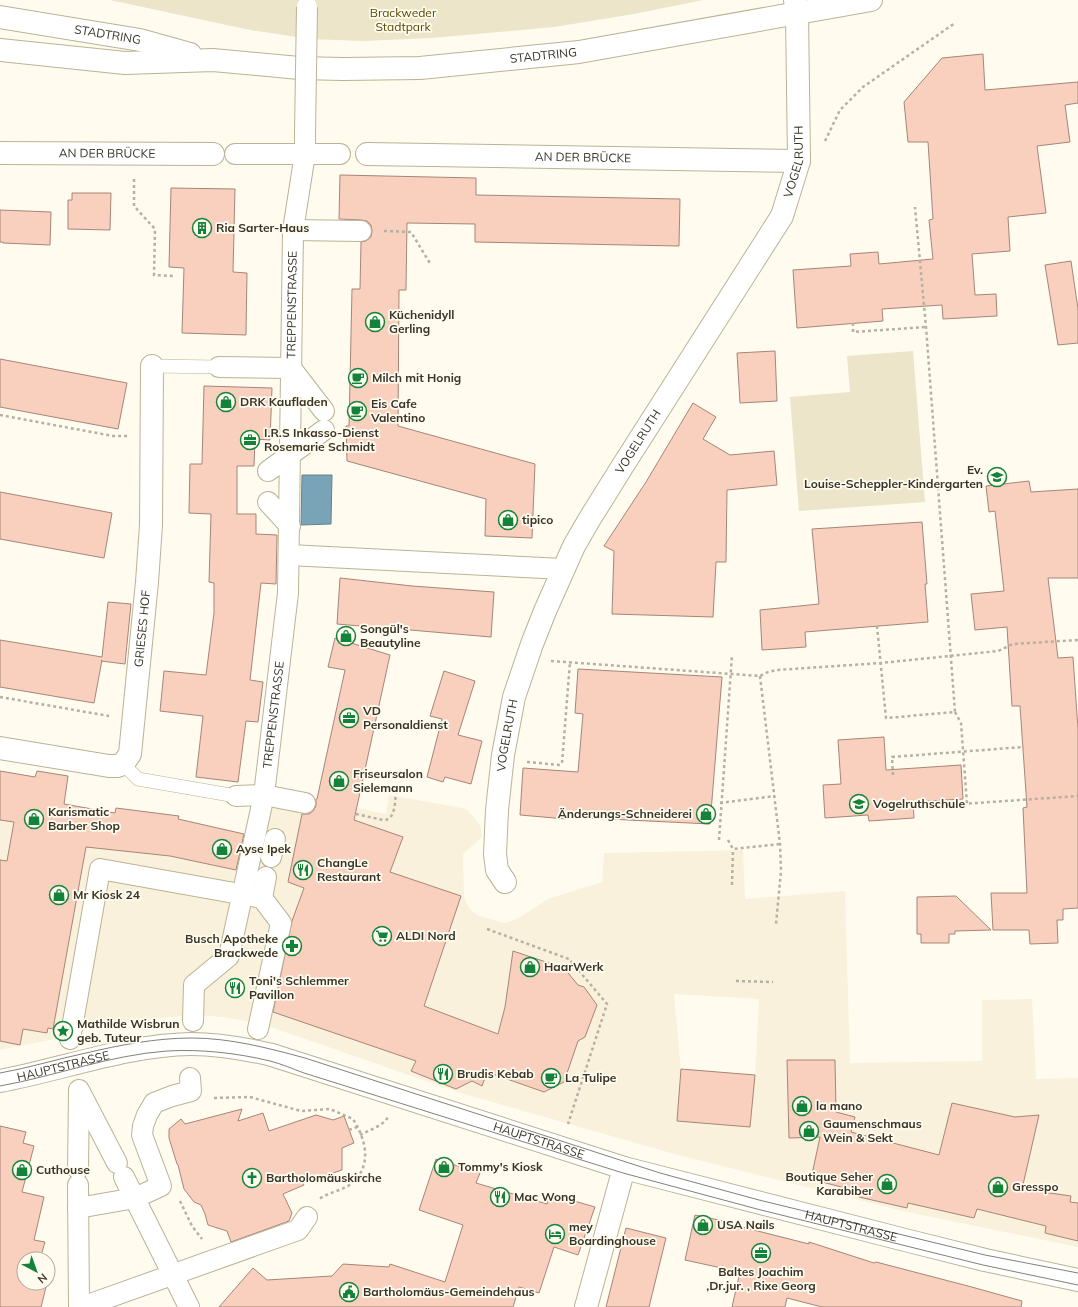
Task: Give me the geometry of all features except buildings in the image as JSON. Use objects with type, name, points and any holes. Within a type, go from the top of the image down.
[{"type":"street","name":"STADTRING","points":[[0,50],[125,62],[213,60],[299,68],[420,68],[579,52],[796,6],[871,0]]},
{"type":"street","name":"VOGELRUTH","points":[[505,882],[497,870],[495,854],[497,810],[502,760],[514,697],[545,611],[574,546],[622,467],[782,216],[798,161],[796,6]]},
{"type":"street","name":"TREPPENSTRASSE","points":[[194,1021],[194,985],[229,956],[247,872],[275,803],[281,651],[288,593],[293,230],[305,154],[307,8]]},
{"type":"street","name":"STADTRING","points":[[0,17],[140,40],[213,60]]},
{"type":"street","name":"AN DER BRÜCKE","points":[[0,153],[213,154]]},
{"type":"street","points":[[235,154],[340,154]]},
{"type":"street","name":"AN DER BRÜCKE","points":[[367,154],[798,161]]},
{"type":"street","points":[[293,230],[361,231]]},
{"type":"street","name":"GRIESES HOF","points":[[123,764],[130,754],[147,582],[151,525],[153,437],[152,366]]},
{"type":"street","points":[[219,367],[291,368],[324,421],[290,456],[268,471]]},
{"type":"street","points":[[268,502],[290,526]]},
{"type":"street","points":[[289,555],[563,570]]},
{"type":"street","points":[[273,609],[288,593]]},
{"type":"street","points":[[270,633],[281,651]]},
{"type":"street","points":[[0,748],[109,766],[123,764]]},
{"type":"street","points":[[236,796],[275,803],[305,803]]},
{"type":"street","points":[[70,1038],[100,869],[262,898],[281,923],[258,1029]]},
{"type":"street","points":[[262,898],[266,877]]},
{"type":"street","name":"HAUPTSTRASSE","points":[[0,1081],[106,1056],[164,1046],[192,1044],[237,1047],[272,1055],[624,1168],[759,1204],[932,1247],[1078,1280]]},
{"type":"street","points":[[78,1208],[135,1198],[161,1186],[142,1135],[143,1126],[147,1115],[154,1104],[172,1096],[191,1092],[190,1078]]},
{"type":"street","points":[[188,1307],[173,1274],[121,1170],[79,1090],[78,1208],[80,1307],[173,1274],[217,1258],[298,1230],[308,1217]]},
{"type":"street","points":[[586,1307],[624,1168]]},
{"type":"lane","points":[[152,366],[219,367]]},
{"type":"lane","points":[[123,764],[138,779],[236,796]]},
{"type":"path","points":[[798,161],[820,150],[840,110],[863,87],[955,23]]},
{"type":"path","points":[[134,153],[134,206],[155,228],[154,275],[174,276]]},
{"type":"path","points":[[915,207],[926,327],[950,656],[956,712],[962,723],[967,804]]},
{"type":"path","points":[[361,231],[411,232],[430,265]]},
{"type":"path","points":[[853,323],[853,332],[926,327]]},
{"type":"path","points":[[0,415],[113,436],[153,437]]},
{"type":"path","points":[[877,626],[886,718],[956,712]]},
{"type":"path","points":[[527,659],[760,676],[777,670],[881,663],[998,652],[1013,644],[1078,640]]},
{"type":"path","points":[[718,840],[732,655]]},
{"type":"path","points":[[502,760],[560,765],[562,763],[570,662]]},
{"type":"path","points":[[760,676],[780,844],[781,871],[776,924]]},
{"type":"path","points":[[0,697],[133,720]]},
{"type":"path","points":[[893,774],[892,757],[1023,747]]},
{"type":"path","points":[[356,814],[387,820],[390,818],[393,811],[396,791]]},
{"type":"path","points":[[720,803],[775,796]]},
{"type":"path","points":[[933,806],[1078,796]]},
{"type":"path","points":[[728,840],[733,848],[732,885]]},
{"type":"path","points":[[733,848],[780,844]]},
{"type":"path","points":[[487,929],[569,959],[607,1004],[568,1126]]},
{"type":"path","points":[[736,981],[773,982]]},
{"type":"path","points":[[212,1099],[219,1097],[250,1097],[301,1111],[330,1109],[353,1119],[366,1152],[366,1160],[362,1170],[356,1179],[347,1187],[326,1194],[318,1200],[308,1217]]},
{"type":"path","points":[[360,1135],[387,1120]]},
{"type":"path","points":[[349,1130],[357,1127]]},
{"type":"path","points":[[179,1199],[192,1226],[217,1258]]},
{"type":"shaded area","points":[[389,795],[467,809],[480,825],[482,837],[463,854],[464,897],[469,908],[477,915],[504,923],[517,919],[548,899],[602,882],[604,853],[743,850],[745,899],[845,891],[850,1063],[982,1061],[982,1000],[1032,999],[1036,1079],[1078,1078],[1078,1247],[907,1212],[678,1155],[461,1093],[262,1024],[222,1017],[198,1015],[148,1019],[94,1028],[55,1039],[0,1050],[0,820],[14,822],[12,832],[111,850],[170,856],[237,871],[252,800],[306,797],[386,814]],"holes":[[[674,994],[759,999],[755,1075],[681,1069]]]},
{"type":"green space","name":"Brackweder Stadtpark","points":[[110,0],[703,0],[634,14],[554,27],[432,38],[363,41],[310,39],[250,30]]},
{"type":"green space","points":[[913,351],[925,502],[799,511],[790,397],[850,392],[847,356]]},
{"type":"water","points":[[302,475],[332,475],[331,524],[301,525]]},
{"type":"tram line","points":[[0,1073],[138,1042],[179,1038],[206,1038],[249,1044],[305,1058],[660,1173],[759,1200],[985,1255],[1078,1273]]},
{"type":"tram line","points":[[0,1086],[104,1061],[146,1053],[167,1051],[219,1052],[257,1058],[274,1062],[304,1073],[623,1173],[757,1209],[983,1265],[1078,1285]]},
{"type":"place","name":"Ria Sarter-Haus","points":[[202,228]]},
{"type":"place","name":"Küchenidyll Gerling","points":[[375,322]]},
{"type":"place","name":"Milch mit Honig","points":[[358,378]]},
{"type":"place","name":"DRK Kaufladen","points":[[226,402]]},
{"type":"place","name":"Eis Cafe Valentino","points":[[357,411]]},
{"type":"place","name":"I.R.S Inkasso-Dienst Rosemarie Schmidt","points":[[250,440]]},
{"type":"place","name":"Ev. Louise-Scheppler-Kindergarten","points":[[997,477]]},
{"type":"place","name":"tipico","points":[[508,520]]},
{"type":"place","name":"Songül's Beautyline","points":[[346,636]]},
{"type":"place","name":"VD Personaldienst","points":[[349,718]]},
{"type":"place","name":"Friseursalon Sielemann","points":[[339,781]]},
{"type":"place","name":"Vogelruthschule","points":[[859,804]]},
{"type":"place","name":"Änderungs-Schneiderei","points":[[706,814]]},
{"type":"place","name":"Karismatic Barber Shop","points":[[34,819]]},
{"type":"place","name":"Ayse Ipek","points":[[222,849]]},
{"type":"place","name":"ChangLe Restaurant","points":[[303,870]]},
{"type":"place","name":"Mr Kiosk 24","points":[[59,895]]},
{"type":"place","name":"ALDI Nord","points":[[382,936]]},
{"type":"place","name":"Busch Apotheke Brackwede","points":[[292,946]]},
{"type":"place","name":"HaarWerk","points":[[530,967]]},
{"type":"place","name":"Toni's Schlemmer Pavillon","points":[[235,988]]},
{"type":"place","name":"Mathilde Wisbrun geb. Tuteur","points":[[63,1031]]},
{"type":"place","name":"Brudis Kebab","points":[[443,1074]]},
{"type":"place","name":"La Tulipe","points":[[551,1078]]},
{"type":"place","name":"la mano","points":[[802,1106]]},
{"type":"place","name":"Gaumenschmaus Wein & Sekt","points":[[809,1131]]},
{"type":"place","name":"Tommy's Kiosk","points":[[444,1167]]},
{"type":"place","name":"Cuthouse","points":[[22,1170]]},
{"type":"place","name":"Bartholomäuskirche","points":[[252,1178]]},
{"type":"place","name":"Boutique Seher Karabiber","points":[[887,1184]]},
{"type":"place","name":"Gresspo","points":[[998,1187]]},
{"type":"place","name":"Mac Wong","points":[[500,1197]]},
{"type":"place","name":"USA Nails","points":[[703,1225]]},
{"type":"place","name":"mey Boardinghouse","points":[[555,1234]]},
{"type":"place","name":"Baltes Joachim ,Dr.jur. , Rixe Georg","points":[[761,1253]]},
{"type":"place","name":"Bartholomäus-Gemeindehaus","points":[[349,1292]]}]
